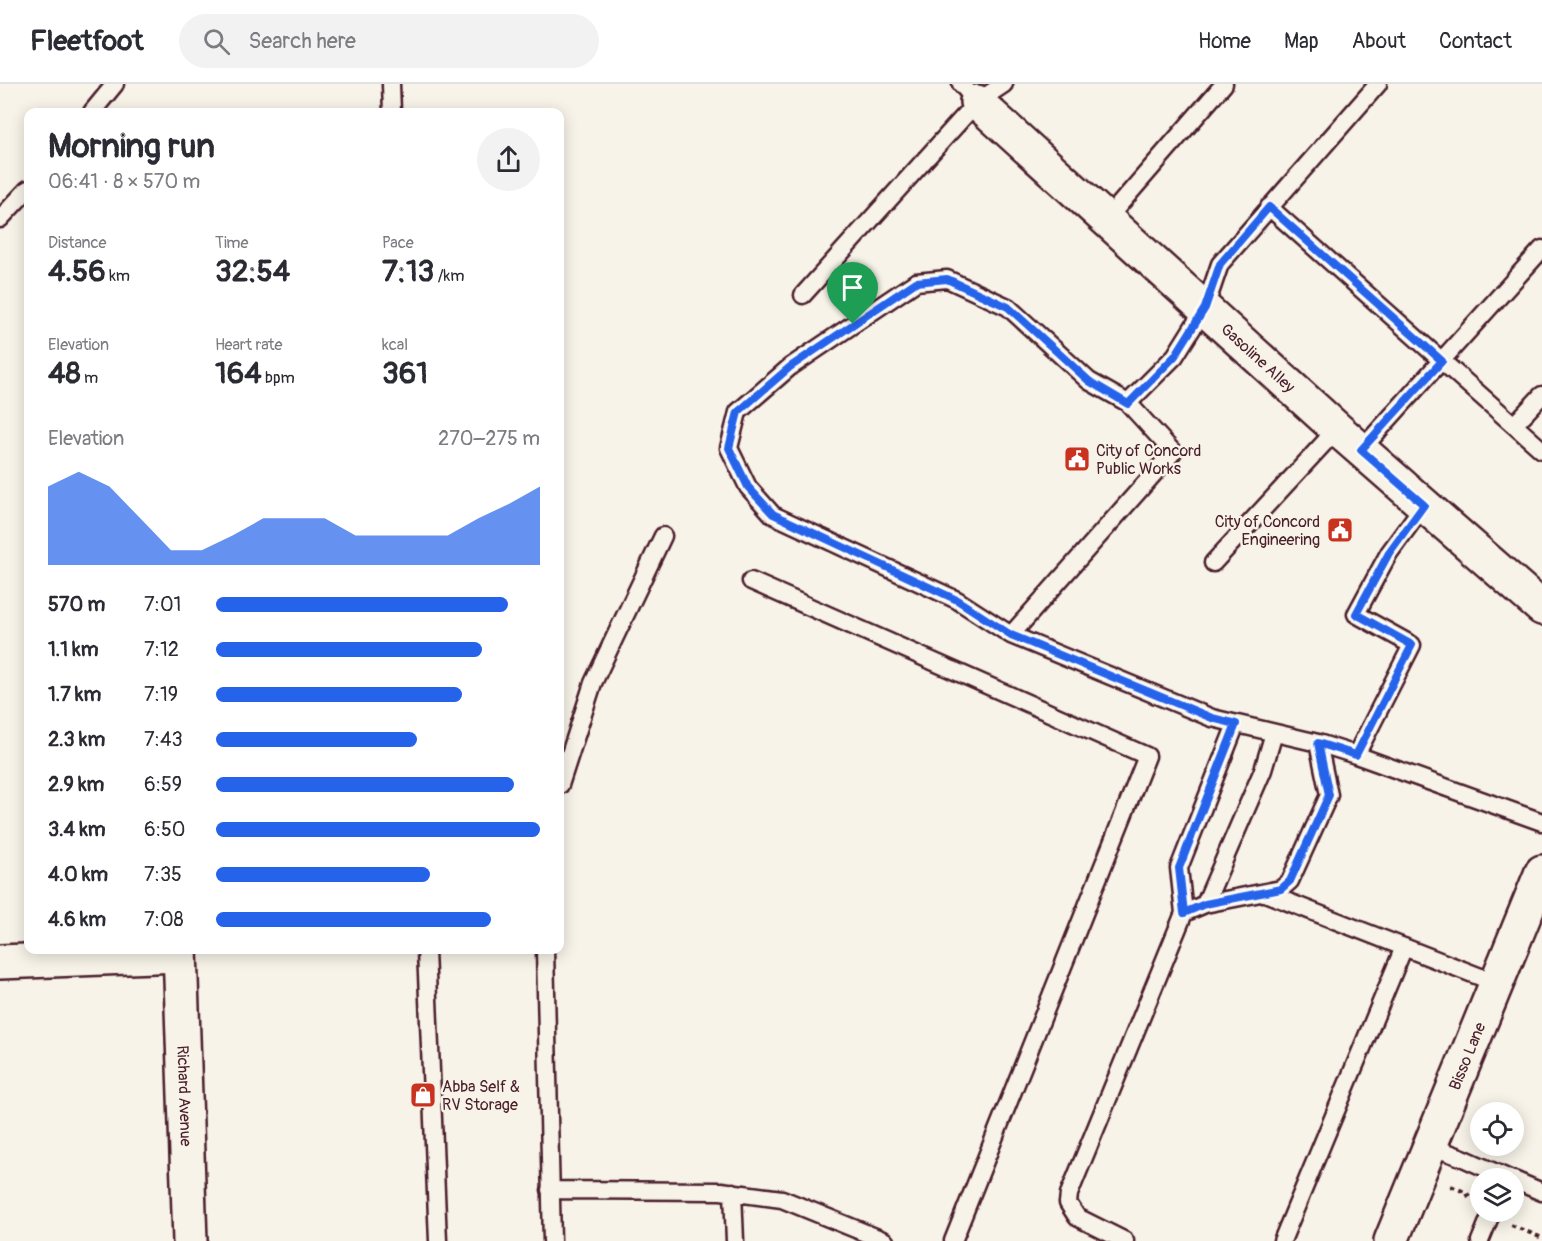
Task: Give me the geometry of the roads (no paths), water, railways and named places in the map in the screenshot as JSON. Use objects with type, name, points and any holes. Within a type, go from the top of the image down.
[{"type":"street","name":"Gasoline Alley","points":[[981,90],[1106,220],[1349,440],[1542,608]]},
{"type":"street","name":"Bisso Lane","points":[[1391,1241],[1542,872]]},
{"type":"street","points":[[0,962],[144,954]]},
{"type":"street","name":"Richard Avenue","points":[[180,954],[190,1241]]},
{"type":"lane","points":[[96,108],[115,84]]},
{"type":"lane","points":[[391,84],[392,108]]},
{"type":"lane","points":[[1106,220],[1224,84]]},
{"type":"lane","points":[[1128,404],[1175,356],[1205,308],[1220,264],[1378,84]]},
{"type":"lane","points":[[803,294],[981,90]]},
{"type":"lane","points":[[0,219],[24,193]]},
{"type":"lane","points":[[1269,207],[1542,450]]},
{"type":"lane","points":[[1214,563],[1349,440],[1442,361],[1542,249]]},
{"type":"lane","points":[[1011,635],[1173,452],[1128,404],[1089,381],[1008,307],[947,279],[916,282],[790,367],[738,412],[729,448],[748,487],[773,514],[957,600],[1011,635],[1212,718],[1318,743],[1542,822]]},
{"type":"lane","points":[[1514,425],[1542,395]]},
{"type":"lane","points":[[1356,755],[1412,645],[1356,614],[1389,553],[1424,505]]},
{"type":"lane","points":[[564,773],[593,683],[663,536]]},
{"type":"lane","points":[[751,581],[1147,756],[953,1241]]},
{"type":"lane","points":[[1125,1241],[1077,1217],[1068,1203],[1068,1194],[1184,913],[1179,868],[1236,724]]},
{"type":"lane","points":[[1205,904],[1263,770],[1274,733]]},
{"type":"lane","points":[[1184,913],[1205,904],[1281,889],[1290,881],[1329,795],[1318,743]]},
{"type":"lane","points":[[1265,893],[1496,983]]},
{"type":"lane","points":[[1282,1241],[1404,947]]},
{"type":"lane","points":[[426,954],[438,1241]]},
{"type":"lane","points":[[545,954],[552,1241]]},
{"type":"lane","points":[[1430,1146],[1484,1168]]},
{"type":"lane","points":[[1524,1185],[1542,1192]]},
{"type":"lane","points":[[550,1190],[627,1189],[733,1192],[782,1199],[885,1241]]},
{"type":"lane","points":[[733,1192],[735,1241]]},
{"type":"lane","points":[[1480,1241],[1483,1222]]},
{"type":"place","name":"City of Concord Public Works","points":[[1077,459]]},
{"type":"place","name":"City of Concord Engineering","points":[[1340,530]]},
{"type":"place","name":"Abba Self & RV Storage","points":[[423,1095]]}]
